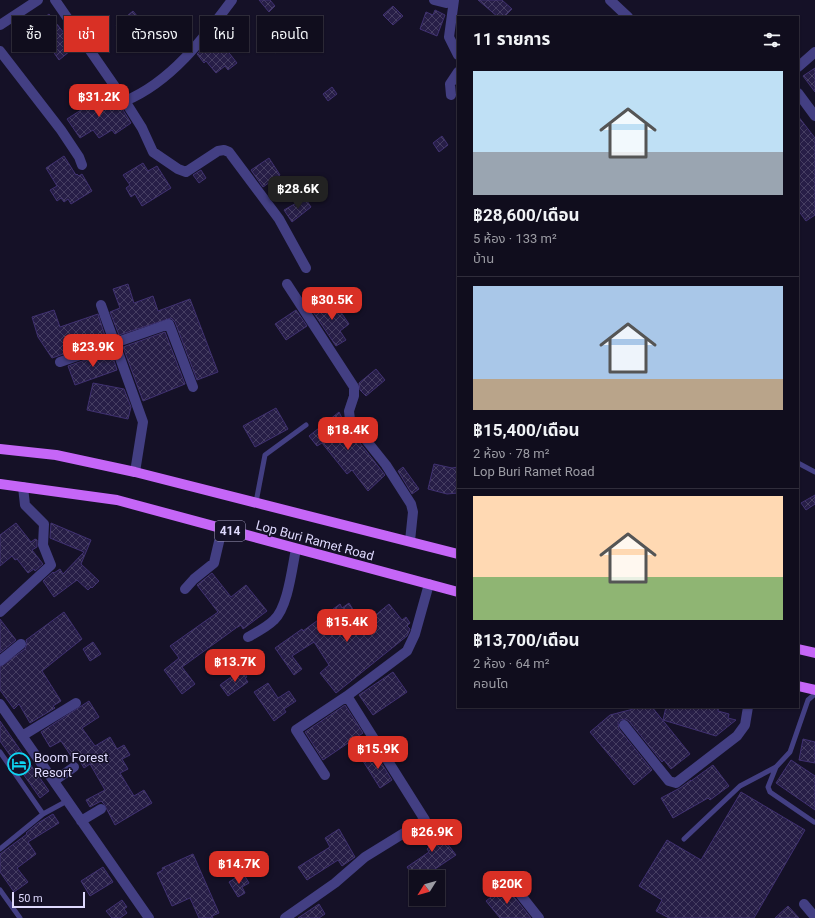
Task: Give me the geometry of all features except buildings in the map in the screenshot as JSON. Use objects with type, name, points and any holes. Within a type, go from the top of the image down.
[{"type":"main road","name":"Lop Buri Ramet Road","points":[[0,449],[56,455],[135,472],[457,554]]},
{"type":"main road","name":"Lop Buri Ramet Road","points":[[0,484],[117,500],[457,592]]},
{"type":"main road","points":[[799,649],[815,653]]},
{"type":"main road","points":[[799,686],[815,690]]},
{"type":"street","points":[[0,24],[38,0]]},
{"type":"street","points":[[55,0],[125,101],[142,128],[153,152],[178,169],[188,172],[218,150],[226,150],[229,152],[279,219],[306,268]]},
{"type":"street","points":[[125,101],[148,90],[185,58],[210,30],[232,0]]},
{"type":"street","points":[[434,0],[446,3],[454,0],[449,37],[457,52]]},
{"type":"street","points":[[610,0],[627,16]]},
{"type":"street","points":[[0,51],[61,130],[79,157],[82,165]]},
{"type":"street","points":[[799,66],[815,52]]},
{"type":"street","points":[[451,95],[450,84],[457,74]]},
{"type":"street","points":[[799,94],[815,116]]},
{"type":"street","points":[[287,284],[354,386],[354,396],[349,411],[352,424],[386,464],[412,504],[414,512],[410,541]]},
{"type":"street","points":[[101,304],[143,422],[135,472]]},
{"type":"street","points":[[60,362],[169,324],[193,387]]},
{"type":"street","points":[[0,612],[51,566],[43,545],[44,524],[25,505],[24,487]]},
{"type":"street","points":[[185,589],[194,579],[214,563],[222,529]]},
{"type":"street","points":[[248,637],[269,625],[278,616],[284,603],[296,549]]},
{"type":"street","points":[[325,775],[296,730],[346,696],[407,651],[415,634],[429,584]]},
{"type":"street","points":[[0,660],[21,644]]},
{"type":"street","points":[[287,917],[335,883],[365,857],[425,820],[377,741],[346,696]]},
{"type":"street","points":[[22,736],[76,703]]},
{"type":"street","points":[[0,704],[148,918]]},
{"type":"street","points":[[624,725],[669,781],[676,783],[737,736],[745,725],[748,708]]},
{"type":"street","points":[[54,781],[74,767]]},
{"type":"street","points":[[81,821],[101,809]]},
{"type":"street","points":[[516,889],[540,918]]},
{"type":"street","points":[[804,904],[815,917]]},
{"type":"lane","points":[[256,502],[265,454],[306,425]]},
{"type":"lane","points":[[799,464],[815,472]]},
{"type":"lane","points":[[684,839],[740,786],[776,766],[790,752],[808,700],[815,694]]},
{"type":"lane","points":[[0,752],[43,814]]},
{"type":"lane","points":[[776,766],[768,787],[770,792],[814,822]]},
{"type":"lane","points":[[0,849],[43,814],[67,801]]},
{"type":"lane","points":[[0,890],[20,918]]},
{"type":"place","name":"Boom Forest Resort","points":[[19,764]]}]
